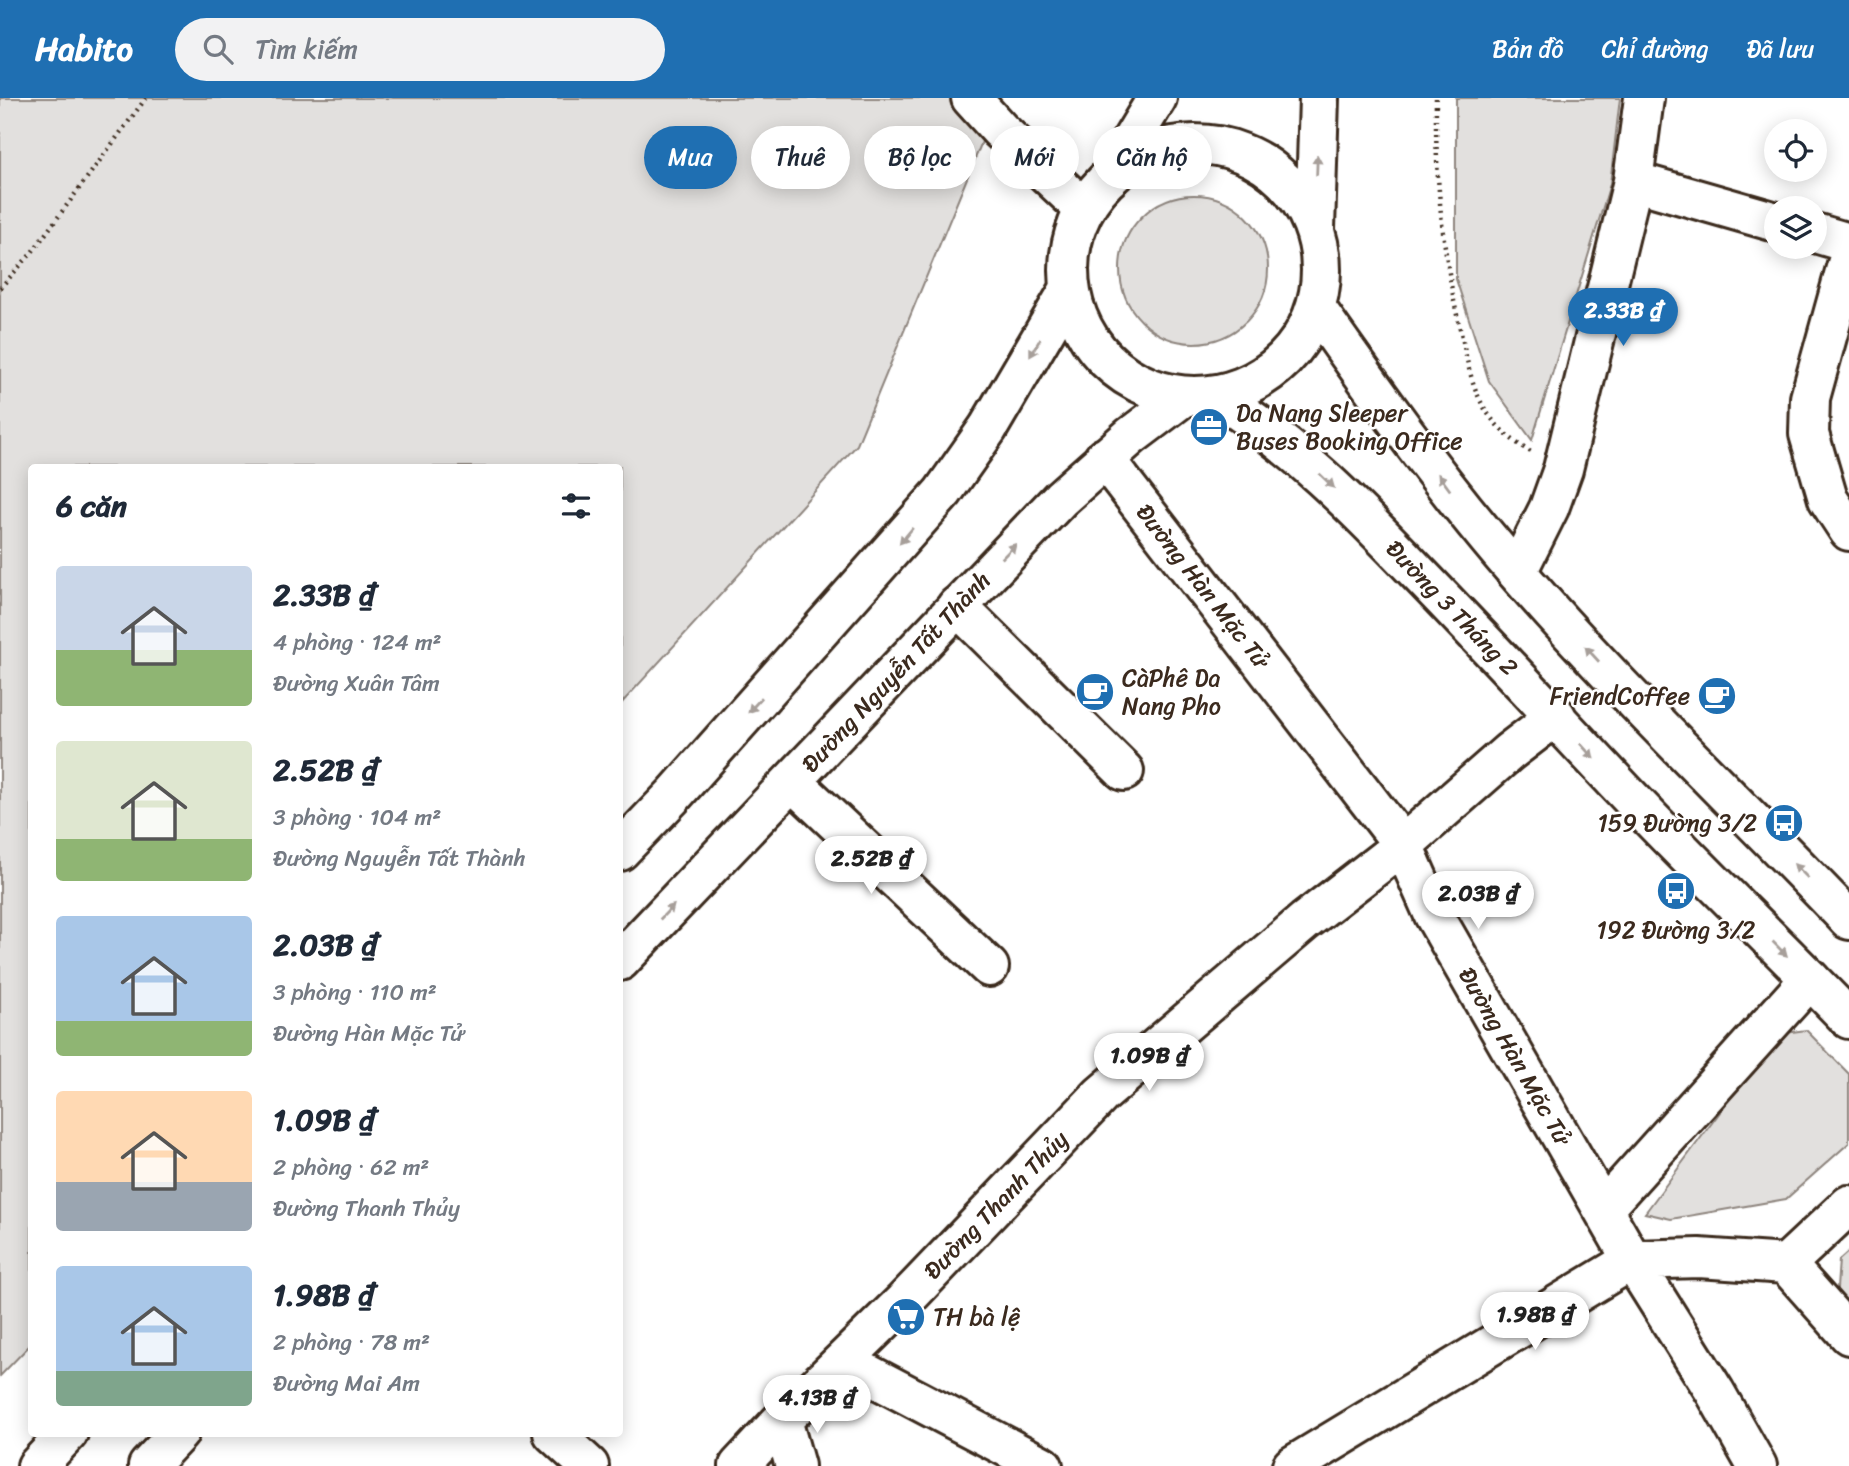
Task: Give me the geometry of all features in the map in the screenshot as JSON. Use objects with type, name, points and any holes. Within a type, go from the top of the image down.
[{"type":"street","points":[[971,98],[1000,130],[1083,208]]},
{"type":"street","points":[[1140,126],[1157,98]]},
{"type":"street","points":[[1315,231],[1319,98]]},
{"type":"street","points":[[1517,572],[1549,508],[1563,469],[1633,181],[1644,98]]},
{"type":"street","points":[[1099,189],[1083,208],[1069,253],[1069,290],[1079,322],[1091,341],[1122,374],[1152,389],[1200,396],[1249,384],[1278,366],[1301,339],[1316,308],[1321,283],[1321,257],[1315,231],[1300,199],[1275,173],[1244,154],[1212,146]]},
{"type":"street","points":[[1633,181],[1764,219]]},
{"type":"street","points":[[1827,237],[1849,243]]},
{"type":"street","points":[[1849,257],[1810,398],[1810,434],[1828,499],[1849,531]]},
{"type":"street","points":[[623,848],[738,724],[943,492],[988,428],[1069,290]]},
{"type":"street","points":[[1316,308],[1455,497],[1517,572],[1661,729],[1847,914]]},
{"type":"street","name":"Đường Nguyễn Tất Thành","points":[[623,958],[1061,498],[1104,458],[1200,396]]},
{"type":"street","name":"Đường 3 Tháng 2","points":[[1200,396],[1261,424],[1298,454],[1367,519],[1556,716],[1610,777],[1849,1019]]},
{"type":"street","name":"Đường Hàn Mặc Tử","points":[[1104,458],[1404,845],[1434,915],[1632,1260],[1716,1392],[1756,1466]]},
{"type":"street","points":[[957,606],[1124,771]]},
{"type":"street","name":"Đường Thanh Thủy","points":[[739,1466],[782,1420],[904,1301],[1101,1095],[1305,921],[1404,845],[1508,752],[1556,716]]},
{"type":"street","points":[[793,782],[989,967]]},
{"type":"street","points":[[1603,1209],[1815,984]]},
{"type":"street","points":[[1786,1264],[1849,1205]]},
{"type":"street","points":[[1292,1466],[1632,1260],[1699,1258],[1786,1264],[1849,1335]]},
{"type":"street","points":[[843,1361],[1043,1466]]},
{"type":"street","points":[[782,1420],[795,1466]]},
{"type":"street","points":[[37,1466],[64,1437]]},
{"type":"street","points":[[148,1466],[175,1437]]},
{"type":"street","points":[[557,1437],[589,1466]]},
{"type":"path","points":[[0,289],[30,254],[146,98]]},
{"type":"path","points":[[1436,98],[1435,171],[1449,282],[1470,373],[1484,408],[1514,443],[1563,469]]},
{"type":"shaded area","points":[[0,98],[1000,98],[976,156],[976,126],[864,126],[864,189],[962,189],[857,445],[623,702],[623,464],[28,464],[28,1347],[0,1376]]},
{"type":"shaded area","points":[[1456,98],[1620,98],[1610,184],[1532,440],[1489,381],[1456,279]]},
{"type":"shaded area","points":[[1194,195],[1222,200],[1246,217],[1263,241],[1268,269],[1263,297],[1246,321],[1222,338],[1194,343],[1166,338],[1142,321],[1125,297],[1120,269],[1125,241],[1142,217],[1166,200]]},
{"type":"shaded area","points":[[1806,1030],[1849,1074],[1849,1143],[1786,1199],[1671,1219],[1645,1213],[1778,1034]]},
{"type":"shaded area","points":[[1849,1251],[1849,1314],[1836,1302],[1839,1260]]},
{"type":"place","name":"Da Nang Sleeper Buses Booking Office","points":[[1209,427]]},
{"type":"place","name":"CàPhê Da Nang Pho","points":[[1095,692]]},
{"type":"place","name":"FriendCoffee","points":[[1717,696]]},
{"type":"place","name":"159 Đường 3/2","points":[[1784,823]]},
{"type":"place","name":"192 Đường 3/2","points":[[1676,891]]},
{"type":"place","name":"TH bà lệ","points":[[906,1317]]}]
